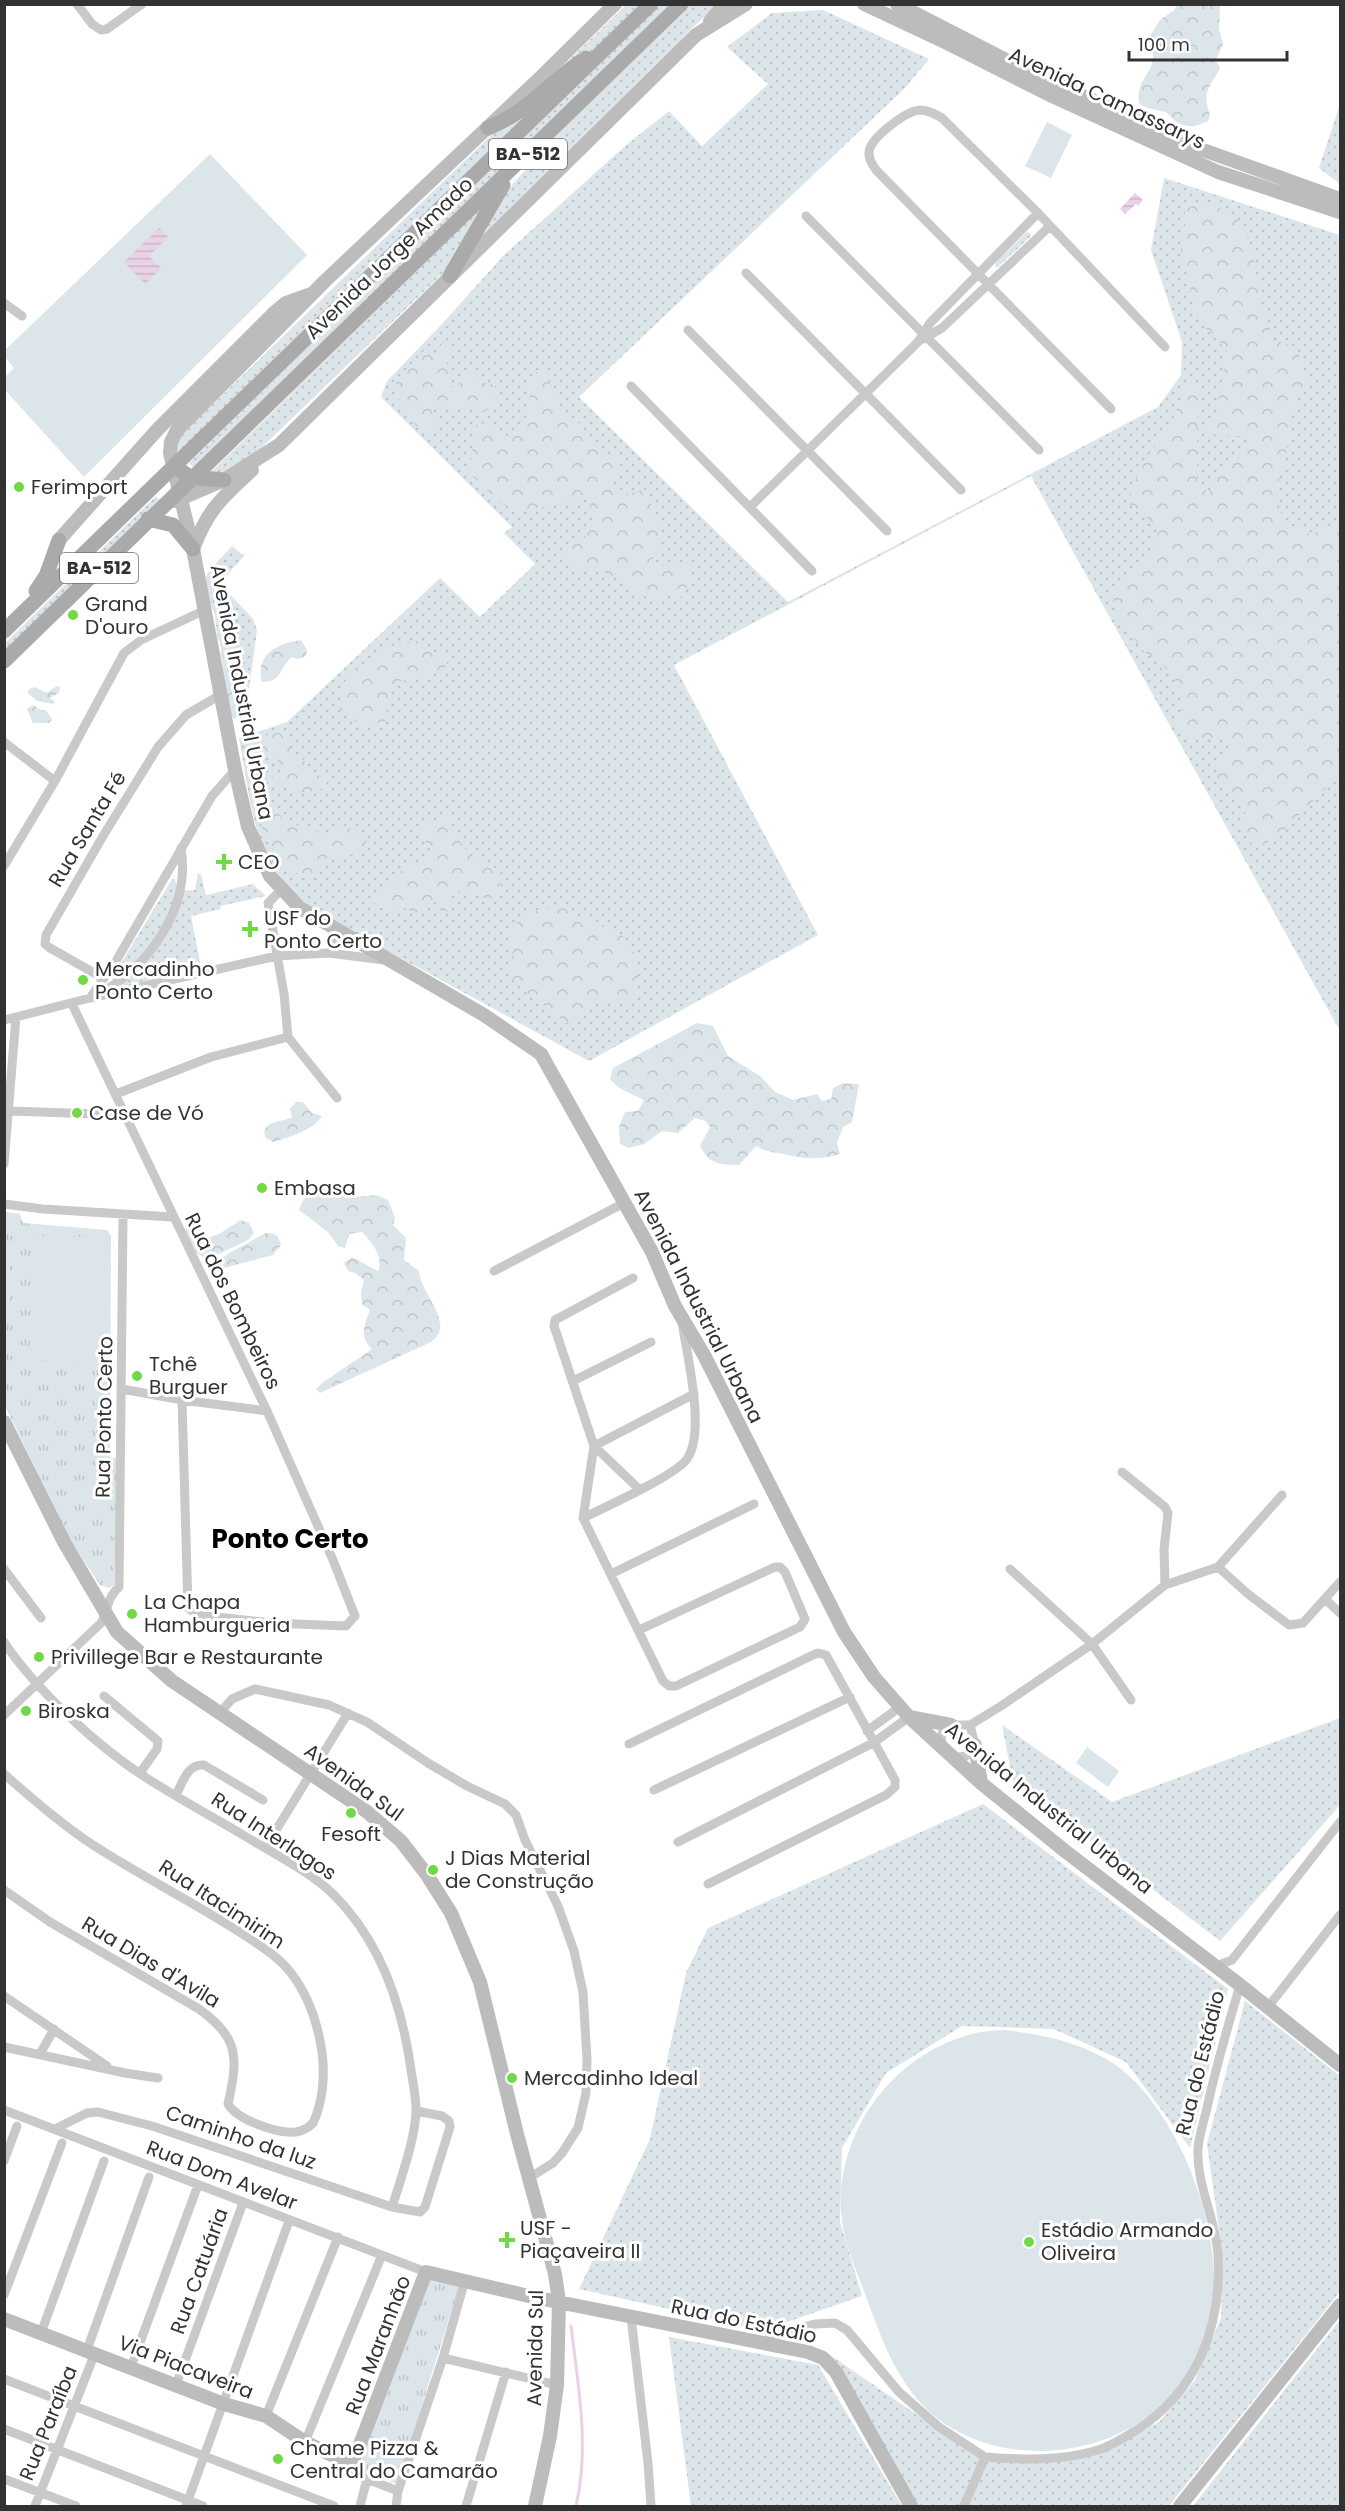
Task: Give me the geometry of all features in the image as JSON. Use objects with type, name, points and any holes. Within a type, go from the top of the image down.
[{"type":"main road","name":"Avenida Jorge Amado","points":[[4,631],[651,4]]},
{"type":"main road","name":"Avenida Jorge Amado","points":[[4,661],[148,519],[176,498],[268,403],[511,171],[681,4]]},
{"type":"main road","points":[[488,128],[525,109],[573,66],[609,45]]},
{"type":"main road","points":[[450,276],[511,171]]},
{"type":"main road","points":[[174,466],[184,474],[195,478],[224,480]]},
{"type":"main road","points":[[148,519],[173,525],[193,549]]},
{"type":"main road","points":[[4,623],[36,591],[46,576],[59,540]]},
{"type":"street","points":[[77,4],[97,29],[107,29],[142,4]]},
{"type":"street","name":"Avenida Jorge Amado","points":[[176,498],[174,466],[170,453],[171,442],[177,430],[313,293],[615,4]]},
{"type":"street","points":[[193,549],[206,519],[219,500],[279,445],[725,4]]},
{"type":"street","points":[[696,35],[746,4]]},
{"type":"street","name":"Avenida Camassarys","points":[[864,4],[1054,97],[1218,172],[1341,212]]},
{"type":"street","name":"Avenida Camassarys","points":[[897,4],[1016,65],[1192,146],[1341,199]]},
{"type":"street","points":[[1111,409],[876,170],[869,156],[872,144],[906,114],[918,110],[928,111],[942,118],[1038,213],[1165,347]]},
{"type":"street","points":[[750,507],[922,337],[930,323],[1038,213]]},
{"type":"street","points":[[806,216],[922,337],[1039,450]]},
{"type":"street","points":[[922,337],[942,328],[1050,226]]},
{"type":"street","points":[[746,273],[961,490]]},
{"type":"street","name":"Avenida Jorge Amado","points":[[59,540],[157,430],[274,313],[286,303],[313,293]]},
{"type":"street","points":[[4,303],[22,316]]},
{"type":"street","points":[[688,330],[887,531]]},
{"type":"street","points":[[631,386],[812,571]]},
{"type":"street","points":[[176,498],[224,480],[279,445]]},
{"type":"street","name":"Avenida Industrial Urbana","points":[[176,498],[193,549],[220,695],[248,827],[263,863],[281,890],[300,908],[484,1015],[541,1054],[652,1252],[681,1316],[700,1348],[844,1632],[874,1677],[905,1712],[981,1783],[1341,2065]]},
{"type":"street","points":[[4,866],[55,781],[124,653],[141,639],[205,610]]},
{"type":"street","name":"Rua Santa Fé","points":[[103,978],[50,948],[45,944],[46,935],[158,747],[186,715],[220,695]]},
{"type":"street","points":[[4,742],[55,781]]},
{"type":"street","points":[[90,998],[116,961],[212,796],[235,770]]},
{"type":"street","points":[[90,998],[119,983],[140,963],[158,939],[177,906],[184,880],[182,848]]},
{"type":"street","points":[[281,890],[268,903],[284,994],[288,1037],[337,1098]]},
{"type":"street","points":[[329,953],[335,944],[334,929]]},
{"type":"street","points":[[4,1020],[277,956],[329,953],[392,962]]},
{"type":"street","name":"Rua dos Bombeiros","points":[[72,1004],[126,1115],[171,1217],[267,1411],[333,1560],[355,1616],[346,1626],[339,1628],[271,1623],[192,1612],[187,1600],[187,1507],[182,1400]]},
{"type":"street","points":[[4,1164],[16,1017]]},
{"type":"street","points":[[116,1094],[211,1057],[288,1037]]},
{"type":"street","points":[[10,1111],[126,1115]]},
{"type":"street","points":[[494,1271],[624,1203]]},
{"type":"street","points":[[4,1204],[43,1209],[171,1217]]},
{"type":"street","name":"Rua Ponto Certo","points":[[4,1715],[101,1623],[106,1615],[110,1596],[118,1587],[123,1215]]},
{"type":"street","points":[[633,1278],[555,1320],[554,1326],[594,1446],[583,1518],[663,1681],[669,1686],[676,1686],[800,1627],[804,1623],[805,1614],[784,1572],[780,1567],[775,1567],[639,1630]]},
{"type":"street","points":[[583,1518],[675,1470],[690,1454],[695,1426],[694,1394],[681,1316]]},
{"type":"street","points":[[573,1381],[651,1342]]},
{"type":"street","points":[[687,1359],[692,1351],[700,1348]]},
{"type":"street","points":[[122,1389],[182,1400],[267,1411]]},
{"type":"street","points":[[594,1446],[694,1394]]},
{"type":"street","name":"Avenida Sul","points":[[4,1422],[64,1542],[95,1591],[117,1632],[139,1654],[219,1714],[366,1811],[401,1841],[428,1875],[451,1913],[480,1982],[555,2274],[559,2301],[557,2385],[550,2436],[535,2506]]},
{"type":"street","points":[[594,1446],[639,1489]]},
{"type":"street","points":[[1122,1472],[1165,1507],[1168,1513],[1164,1549],[1165,1584]]},
{"type":"street","points":[[867,1731],[905,1712],[951,1725],[970,1725],[1092,1644],[1165,1584],[1218,1567],[1282,1495]]},
{"type":"street","points":[[610,1574],[754,1504]]},
{"type":"street","points":[[1218,1567],[1248,1594],[1289,1625],[1303,1623],[1341,1582]]},
{"type":"street","points":[[4,1569],[41,1618]]},
{"type":"street","points":[[1010,1569],[1092,1644],[1131,1700]]},
{"type":"street","points":[[1325,1599],[1341,1613]]},
{"type":"street","name":"Rua Interlagos","points":[[4,1642],[37,1685],[105,1746],[140,1773],[265,1848],[333,1893],[359,1924],[385,1967],[398,2000],[406,2036],[417,2111],[392,2207]]},
{"type":"street","points":[[629,1744],[818,1653],[826,1655],[850,1696],[873,1743],[895,1780],[896,1784],[892,1790],[708,1884]]},
{"type":"street","points":[[219,1714],[232,1699],[255,1689],[301,1697],[367,1722],[428,1763],[512,1809],[558,1906],[574,1951],[581,1983],[587,2060],[586,2093],[581,2119],[570,2144],[553,2163],[529,2178]]},
{"type":"street","points":[[104,1696],[158,1741],[157,1749],[140,1773]]},
{"type":"street","points":[[654,1790],[850,1696]]},
{"type":"street","points":[[678,1842],[873,1743],[905,1712]]},
{"type":"street","points":[[265,1848],[348,1713]]},
{"type":"street","points":[[941,1746],[942,1733],[951,1725]]},
{"type":"street","points":[[970,1725],[981,1783]]},
{"type":"street","points":[[952,1758],[966,1756],[975,1744]]},
{"type":"street","points":[[176,1795],[189,1770],[204,1765],[263,1800]]},
{"type":"street","name":"Rua Itacimirim","points":[[4,1774],[36,1802],[92,1844],[232,1927],[270,1952],[291,1972],[306,2000],[320,2036],[324,2065],[323,2085],[313,2123],[298,2132],[280,2132]]},
{"type":"street","points":[[1216,1966],[1232,1960],[1341,1822]]},
{"type":"street","name":"Rua Dias d'Avila","points":[[4,1890],[50,1922],[199,2009],[217,2022],[234,2052],[236,2067],[229,2106],[239,2115],[280,2132]]},
{"type":"street","points":[[1268,2007],[1341,1915]]},
{"type":"street","name":"Rua do Estádio","points":[[985,2457],[1052,2458],[1098,2450],[1120,2440],[1157,2417],[1175,2399],[1201,2355],[1215,2315],[1219,2288],[1218,2252],[1198,2169],[1198,2146],[1236,1982],[1232,1960]]},
{"type":"street","points":[[4,1996],[112,2069]]},
{"type":"street","points":[[40,2054],[54,2029]]},
{"type":"street","points":[[4,2047],[158,2078]]},
{"type":"street","name":"Rua Dom Avelar","points":[[4,2109],[426,2272]]},
{"type":"street","name":"Caminho da luz","points":[[55,2129],[87,2113],[98,2112],[152,2126],[392,2207],[420,2212],[425,2206],[450,2127],[449,2121],[442,2116],[417,2111]]},
{"type":"street","points":[[4,2161],[17,2126]]},
{"type":"street","points":[[4,2295],[62,2143]]},
{"type":"street","points":[[41,2333],[104,2161]]},
{"type":"street","name":"Rua Paraíba","points":[[35,2506],[76,2405],[91,2352],[149,2177]]},
{"type":"street","points":[[131,2367],[198,2185]]},
{"type":"street","name":"Rua Catuária","points":[[176,2385],[243,2203]]},
{"type":"street","points":[[187,2504],[289,2221]]},
{"type":"street","points":[[266,2416],[338,2237]]},
{"type":"street","points":[[305,2442],[382,2255]]},
{"type":"street","name":"Rua do Estádio","points":[[426,2272],[631,2317],[760,2342],[823,2358],[836,2372],[911,2506]]},
{"type":"street","name":"Rua Maranhão","points":[[348,2463],[359,2447],[426,2272]]},
{"type":"street","points":[[396,2506],[398,2490],[443,2358],[465,2280]]},
{"type":"street","points":[[1180,2506],[1341,2305]]},
{"type":"street","points":[[631,2317],[651,2506]]},
{"type":"street","name":"Via Piacaveira","points":[[4,2319],[224,2403],[266,2416],[305,2442],[348,2463]]},
{"type":"street","points":[[760,2342],[806,2326],[835,2323],[848,2330],[899,2392],[939,2427],[985,2457],[964,2506]]},
{"type":"street","points":[[443,2358],[557,2385]]},
{"type":"street","points":[[466,2506],[506,2372]]},
{"type":"street","points":[[4,2379],[334,2506]]},
{"type":"street","points":[[4,2429],[187,2504],[203,2506]]},
{"type":"street","points":[[348,2463],[354,2473],[398,2490]]},
{"type":"street","points":[[4,2479],[76,2506]]},
{"type":"street","points":[[360,2506],[367,2479]]},
{"type":"green space","points":[[626,5],[645,5],[179,453],[176,452],[183,433]]},
{"type":"green space","points":[[660,5],[672,5],[193,467],[189,463]]},
{"type":"green space","points":[[689,5],[716,5],[480,237],[511,186],[577,113]]},
{"type":"green space","points":[[1177,5],[1220,5],[1219,29],[1223,44],[1216,60],[1220,69],[1206,96],[1210,115],[1208,121],[1194,126],[1185,126],[1166,113],[1139,103],[1141,85],[1153,59],[1149,41],[1160,20]]},
{"type":"green space","points":[[823,10],[929,59],[905,88],[579,397],[788,602],[1158,407],[1181,375],[1182,342],[1151,250],[1164,178],[1340,235],[1340,1031],[1031,476],[674,665],[818,935],[589,1061],[311,909],[284,881],[268,858],[256,826],[239,738],[287,722],[440,578],[480,617],[535,564],[504,533],[512,527],[381,397],[387,381],[504,255],[625,146],[669,111],[702,146],[768,84],[727,47],[772,13]]},
{"type":"green space","points":[[1340,104],[1340,184],[1319,168]]},
{"type":"green space","points":[[1047,122],[1072,135],[1051,178],[1025,166]]},
{"type":"green space","points":[[210,154],[307,255],[84,477],[5,390],[5,377],[14,368],[5,357],[5,350]]},
{"type":"green space","points":[[493,196],[443,273],[254,455],[228,471],[211,472]]},
{"type":"green space","points":[[1208,202],[1233,214],[1248,235],[1261,305],[1274,340],[1297,348],[1307,380],[1293,408],[1286,456],[1275,492],[1284,522],[1311,535],[1340,520],[1340,773],[1282,833],[1261,846],[1249,842],[1242,823],[1247,807],[1216,781],[1221,757],[1234,748],[1226,737],[1188,739],[1176,722],[1185,702],[1171,672],[1142,650],[1118,616],[1110,590],[1142,565],[1155,541],[1158,529],[1143,513],[1128,503],[1141,464],[1168,430],[1189,380],[1203,390],[1197,420],[1197,481],[1209,494],[1215,476],[1237,461],[1251,443],[1239,437],[1206,432],[1216,415],[1227,351],[1197,318],[1181,250],[1185,230],[1185,206]]},
{"type":"green space","points":[[1027,232],[1031,234],[1030,237],[998,267],[995,267],[996,262]]},
{"type":"green space","points":[[443,342],[452,351],[447,362],[451,386],[458,386],[466,373],[474,373],[479,382],[495,385],[498,395],[491,408],[480,413],[471,407],[434,408],[432,414],[438,421],[435,433],[427,433],[416,426],[406,412],[398,398],[395,386],[403,372],[426,349],[435,354]]},
{"type":"green space","points":[[534,372],[544,372],[563,409],[574,421],[582,424],[587,437],[597,449],[617,458],[621,467],[610,482],[627,495],[640,490],[651,503],[659,531],[660,548],[652,559],[660,567],[692,561],[692,579],[680,599],[666,589],[662,605],[609,574],[579,568],[569,561],[564,554],[572,542],[583,540],[590,525],[592,510],[588,499],[514,512],[485,489],[468,471],[477,424],[489,423],[507,436],[526,417],[530,399],[528,387]]},
{"type":"green space","points":[[156,496],[160,501],[5,650],[5,643]]},
{"type":"green space","points":[[232,546],[244,556],[226,576],[226,590],[253,619],[257,630],[247,704],[242,707],[240,695],[242,673],[214,575],[209,571]]},
{"type":"green space","points":[[209,571],[214,575],[215,582],[220,587],[237,658],[243,670],[239,699],[242,707],[241,715],[234,719],[228,712],[220,642],[217,638],[215,615],[206,593],[205,579]]},
{"type":"green space","points":[[301,640],[307,650],[306,656],[298,659],[292,657],[274,680],[262,682],[261,672],[265,657],[284,644]]},
{"type":"green space","points":[[417,641],[423,649],[443,656],[448,665],[425,676],[400,681],[388,699],[387,720],[372,725],[361,724],[340,709],[340,689],[352,671],[397,643]]},
{"type":"green space","points":[[57,686],[60,687],[59,693],[50,698],[55,702],[53,704],[37,701],[28,693],[29,689],[35,687],[46,693]]},
{"type":"green space","points":[[33,705],[46,710],[52,719],[49,723],[33,723],[27,709]]},
{"type":"green space","points":[[275,733],[287,734],[292,740],[291,748],[295,756],[299,755],[305,762],[309,774],[322,776],[327,781],[325,788],[302,794],[271,783],[273,775],[280,775],[280,764],[274,754],[265,755],[253,750],[252,739]]},
{"type":"green space","points":[[266,799],[286,822],[325,833],[345,826],[368,838],[362,852],[335,859],[327,858],[308,878],[300,875],[283,862],[265,836],[260,817]]},
{"type":"green space","points":[[445,813],[451,820],[450,830],[473,858],[501,871],[498,881],[503,890],[495,897],[486,899],[458,891],[450,896],[452,904],[449,912],[439,909],[434,899],[415,913],[401,907],[393,910],[376,907],[373,899],[379,892],[392,887],[393,877],[432,856],[429,845],[420,837],[420,822],[430,819],[436,826]]},
{"type":"green space","points":[[198,873],[201,875],[206,895],[253,884],[266,896],[220,906],[221,909],[191,916],[201,967],[119,987],[115,985],[112,978],[172,879],[175,879],[177,891],[195,890]]},
{"type":"green space","points":[[564,907],[618,932],[626,939],[633,950],[638,974],[636,987],[630,1000],[596,1001],[567,1023],[524,991],[510,976],[514,959],[507,933],[532,912]]},
{"type":"green space","points":[[697,1023],[713,1026],[728,1056],[760,1076],[775,1092],[793,1100],[817,1094],[822,1101],[831,1099],[833,1088],[843,1083],[859,1084],[852,1122],[843,1127],[837,1143],[840,1154],[808,1158],[769,1151],[756,1146],[739,1165],[721,1164],[711,1160],[703,1152],[700,1146],[710,1127],[705,1121],[695,1118],[678,1133],[662,1131],[644,1144],[629,1148],[620,1144],[619,1127],[625,1112],[638,1111],[644,1100],[619,1088],[610,1079],[613,1068]]},
{"type":"green space","points":[[296,1102],[303,1102],[312,1113],[322,1116],[313,1125],[293,1136],[273,1142],[266,1138],[264,1131],[266,1127],[292,1117],[290,1109]]},
{"type":"green space","points":[[332,1184],[354,1197],[376,1195],[388,1200],[395,1218],[393,1225],[406,1238],[404,1260],[419,1271],[439,1318],[440,1327],[438,1335],[431,1342],[320,1393],[316,1389],[322,1383],[372,1349],[364,1335],[370,1310],[362,1304],[361,1292],[364,1280],[348,1271],[344,1263],[352,1257],[378,1271],[379,1266],[376,1250],[362,1232],[349,1234],[345,1248],[338,1246],[328,1232],[299,1210],[311,1191]]},
{"type":"green space","points":[[5,1212],[20,1214],[23,1223],[107,1230],[111,1236],[110,1457],[118,1459],[114,1585],[109,1588],[100,1585],[69,1538],[5,1406],[4,1310],[8,1310],[10,1242],[5,1242]]},
{"type":"green space","points":[[241,1220],[249,1223],[254,1233],[248,1240],[208,1259],[194,1251],[188,1243],[186,1226],[193,1224],[200,1227],[207,1238],[219,1234]]},
{"type":"green space","points":[[266,1233],[276,1235],[281,1245],[273,1255],[213,1271],[211,1266],[229,1253]]},
{"type":"green space","points":[[33,1236],[106,1237],[103,1361],[30,1360]]},
{"type":"green space","points":[[5,1242],[10,1242],[9,1310],[5,1310]]},
{"type":"green space","points":[[1340,1718],[1340,1805],[1220,1941],[1013,1782],[1002,1725],[1112,1802]]},
{"type":"green space","points":[[1087,1747],[1119,1771],[1108,1787],[1076,1763]]},
{"type":"green space","points":[[983,1804],[1228,1989],[1190,2148],[1126,2062],[1054,2029],[962,2026],[886,2073],[842,2148],[840,2222],[862,2296],[764,2330],[579,2289],[650,2139],[686,1973],[708,1928]]},
{"type":"green space","points":[[1245,2001],[1340,2076],[1340,2292],[1169,2506],[919,2506],[915,2503],[830,2355],[986,2462],[1053,2461],[1100,2454],[1160,2421],[1195,2380],[1221,2318],[1222,2250],[1207,2144]]},
{"type":"green space","name":"Estádio Armando Oliveira","points":[[1005,2030],[1051,2038],[1096,2053],[1122,2070],[1143,2090],[1179,2145],[1193,2176],[1211,2241],[1214,2273],[1210,2317],[1201,2347],[1177,2388],[1156,2410],[1129,2429],[1098,2442],[1065,2449],[1031,2451],[997,2446],[966,2435],[937,2418],[913,2394],[898,2372],[881,2336],[849,2251],[842,2221],[841,2190],[846,2161],[856,2132],[871,2106],[890,2082],[913,2062],[939,2046],[972,2034]]},
{"type":"green space","points":[[431,2278],[460,2284],[397,2484],[357,2470]]},
{"type":"green space","points":[[1340,2320],[1340,2506],[1193,2506]]},
{"type":"green space","points":[[669,2337],[818,2365],[902,2506],[691,2506]]},
{"type":"shaded area","points":[[1135,193],[1143,200],[1125,214],[1120,209]]},
{"type":"shaded area","points":[[159,228],[168,237],[149,256],[161,268],[145,284],[124,262]]},
{"type":"waterway","points":[[571,2326],[582,2439],[582,2462],[576,2506]]},
{"type":"place","name":"Ferimport","points":[[19,487]]},
{"type":"place","name":"Grand D'ouro","points":[[73,615]]},
{"type":"place","name":"CEO","points":[[224,862]]},
{"type":"place","name":"USF do Ponto Certo","points":[[250,929]]},
{"type":"place","name":"Mercadinho Ponto Certo","points":[[83,980]]},
{"type":"place","name":"Case de Vó","points":[[77,1113]]},
{"type":"place","name":"Embasa","points":[[262,1188]]},
{"type":"place","name":"Tchê Burguer","points":[[137,1376]]},
{"type":"place","name":"La Chapa Hamburgueria","points":[[132,1614]]},
{"type":"place","name":"Privillege Bar e Restaurante","points":[[39,1657]]},
{"type":"place","name":"Biroska","points":[[26,1711]]},
{"type":"place","name":"Fesoft","points":[[351,1813]]},
{"type":"place","name":"J Dias Material de Construção","points":[[433,1870]]},
{"type":"place","name":"Mercadinho Ideal","points":[[512,2078]]},
{"type":"place","name":"USF - Piaçaveira II","points":[[507,2240]]},
{"type":"place","name":"Estádio Armando Oliveira","points":[[1029,2242]]},
{"type":"place","name":"Chame Pizza & Central do Camarão","points":[[278,2459]]},
{"type":"district","name":"Ponto Certo","points":[[290,1539]]}]
